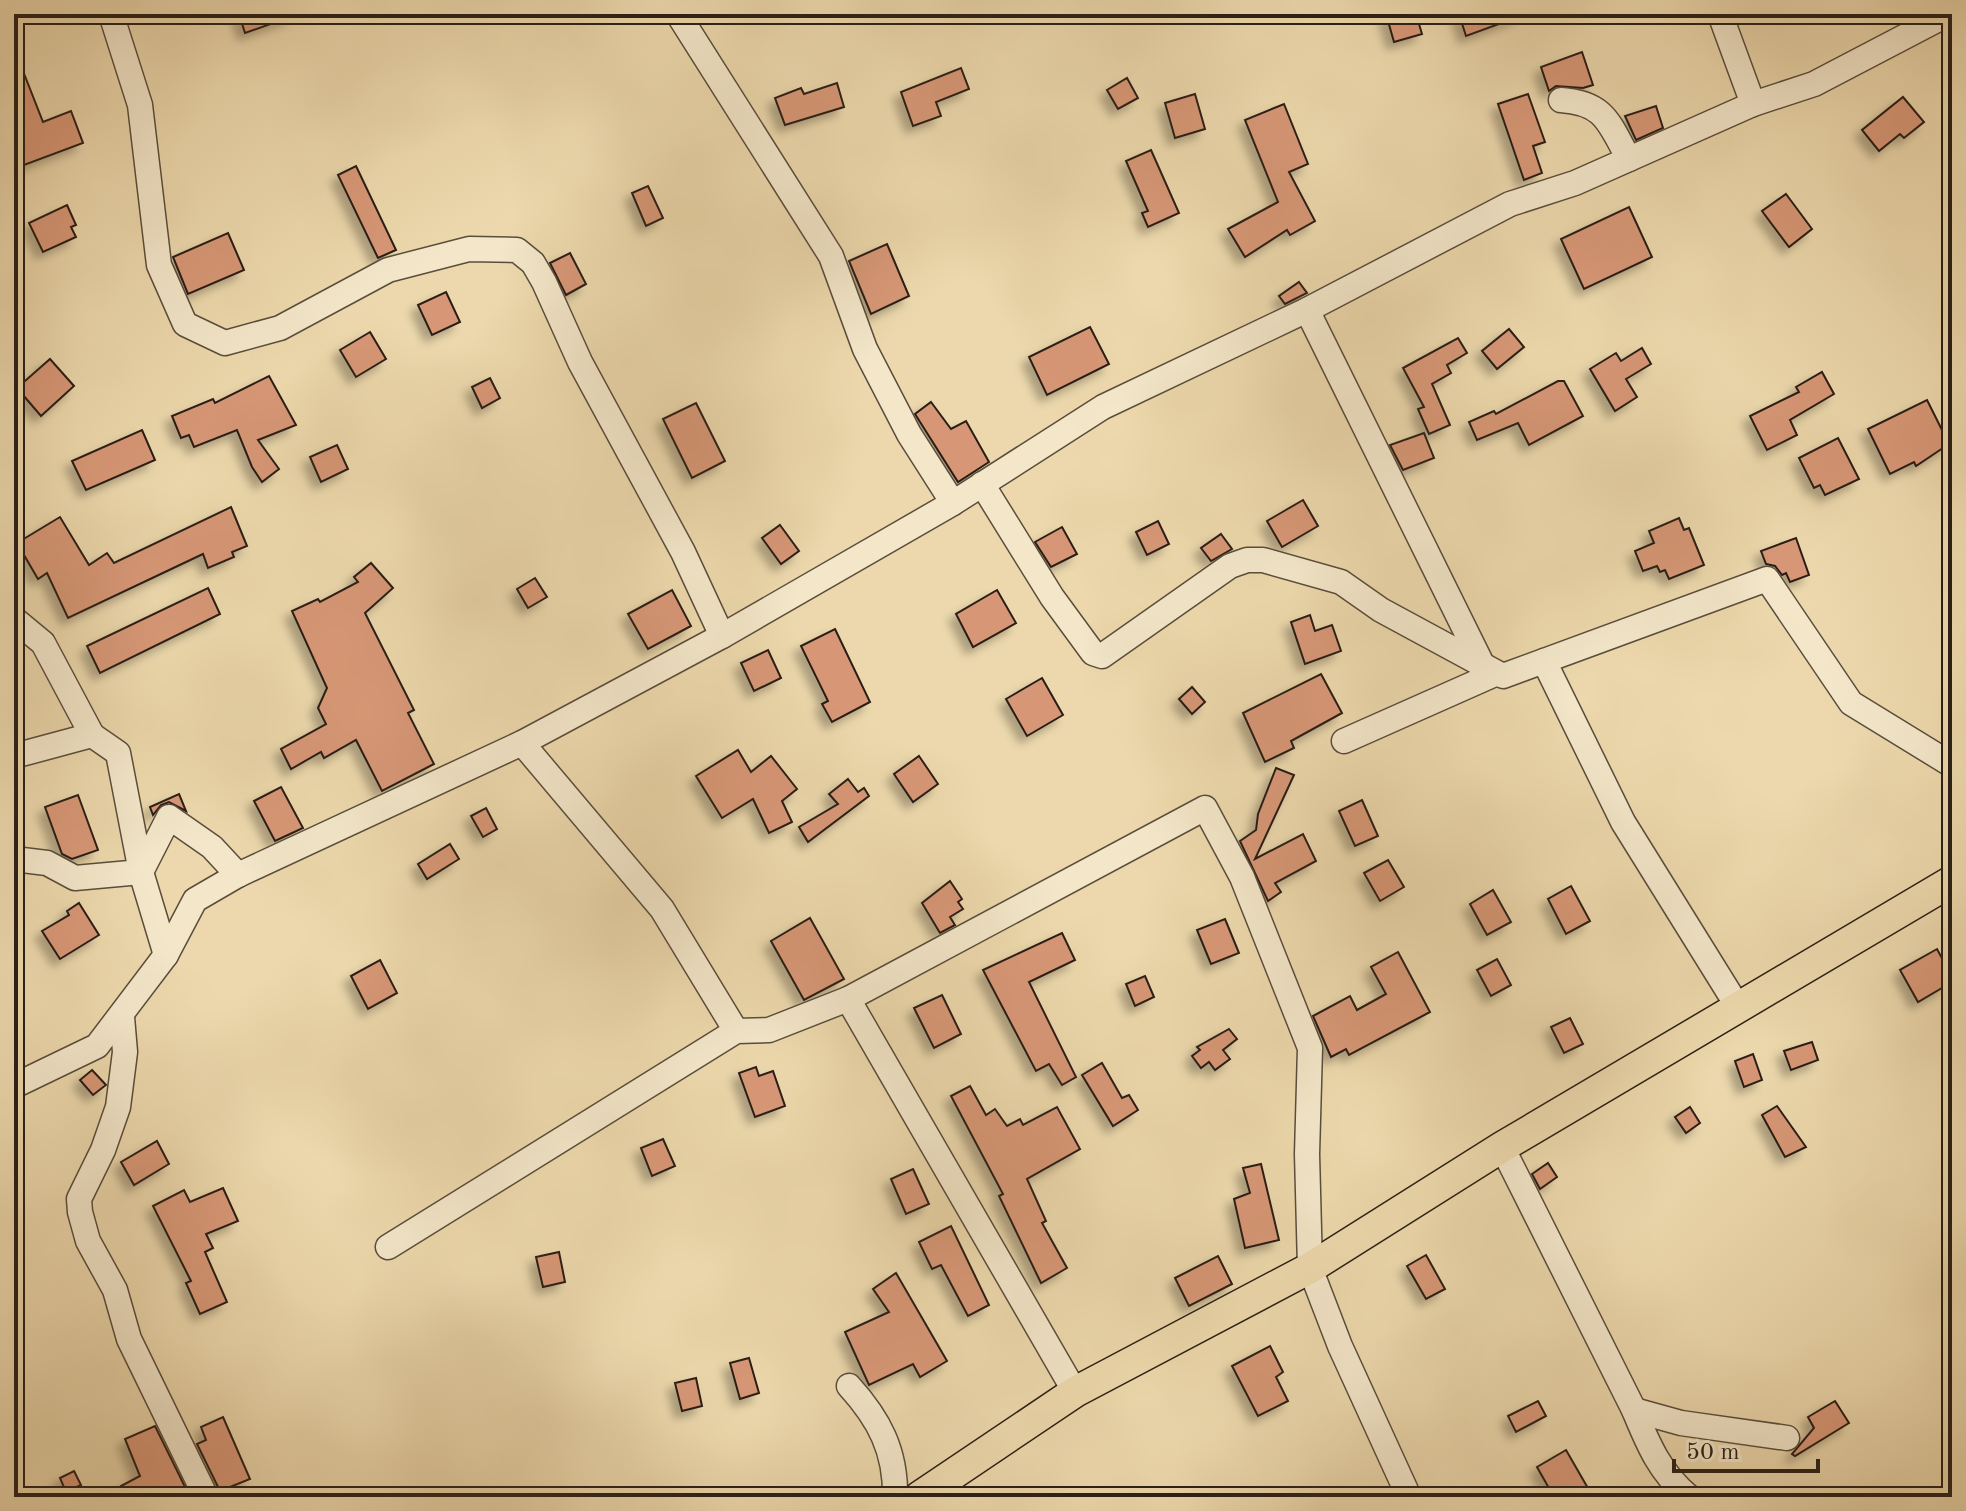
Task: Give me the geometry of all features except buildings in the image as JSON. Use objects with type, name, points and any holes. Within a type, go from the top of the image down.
[{"type":"main road","points":[[919,1497],[1075,1392],[1310,1268],[1502,1147],[1952,881]]},
{"type":"street","points":[[111,14],[140,105],[159,265],[185,324],[225,343],[280,328],[388,270],[469,249],[517,250],[533,263],[544,282],[580,362],[683,552],[722,636]]},
{"type":"street","points":[[678,14],[831,256],[865,349],[909,434],[953,503]]},
{"type":"street","points":[[1720,14],[1753,104]]},
{"type":"street","points":[[14,1086],[97,1046],[166,955],[195,900],[238,875],[522,743],[722,636],[953,503],[1103,407],[1307,310],[1510,204],[1575,183],[1753,104],[1814,84],[1948,14]]},
{"type":"street","points":[[1561,100],[1585,102],[1596,107],[1606,117],[1629,159]]},
{"type":"street","points":[[1307,310],[1487,667]]},
{"type":"street","points":[[982,484],[1052,597],[1093,653],[1102,656],[1112,652],[1230,566],[1247,560],[1263,560],[1341,582],[1381,610],[1503,676],[1767,579],[1851,703],[1952,765]]},
{"type":"street","points":[[14,619],[43,643],[92,735],[118,753],[141,872],[166,955]]},
{"type":"street","points":[[1544,661],[1623,822],[1738,1007]]},
{"type":"street","points":[[1344,741],[1487,667]]},
{"type":"street","points":[[14,756],[92,735]]},
{"type":"street","points":[[522,743],[662,909],[736,1031]]},
{"type":"street","points":[[388,1247],[736,1031],[769,1030],[848,999],[1205,808],[1242,877],[1310,1048],[1307,1154],[1310,1268],[1340,1346],[1409,1497]]},
{"type":"street","points":[[141,872],[169,817],[212,847],[238,875]]},
{"type":"street","points":[[14,859],[47,863],[75,878],[141,872]]},
{"type":"street","points":[[848,999],[1075,1392]]},
{"type":"street","points":[[122,1017],[125,1052],[118,1107],[103,1150],[79,1199],[80,1212],[88,1241],[115,1290],[129,1339],[205,1497]]},
{"type":"street","points":[[1502,1147],[1634,1410],[1651,1451],[1668,1479],[1689,1497]]},
{"type":"street","points":[[849,1386],[881,1425],[894,1472],[895,1497]]},
{"type":"street","points":[[1634,1410],[1706,1428],[1787,1438]]}]
